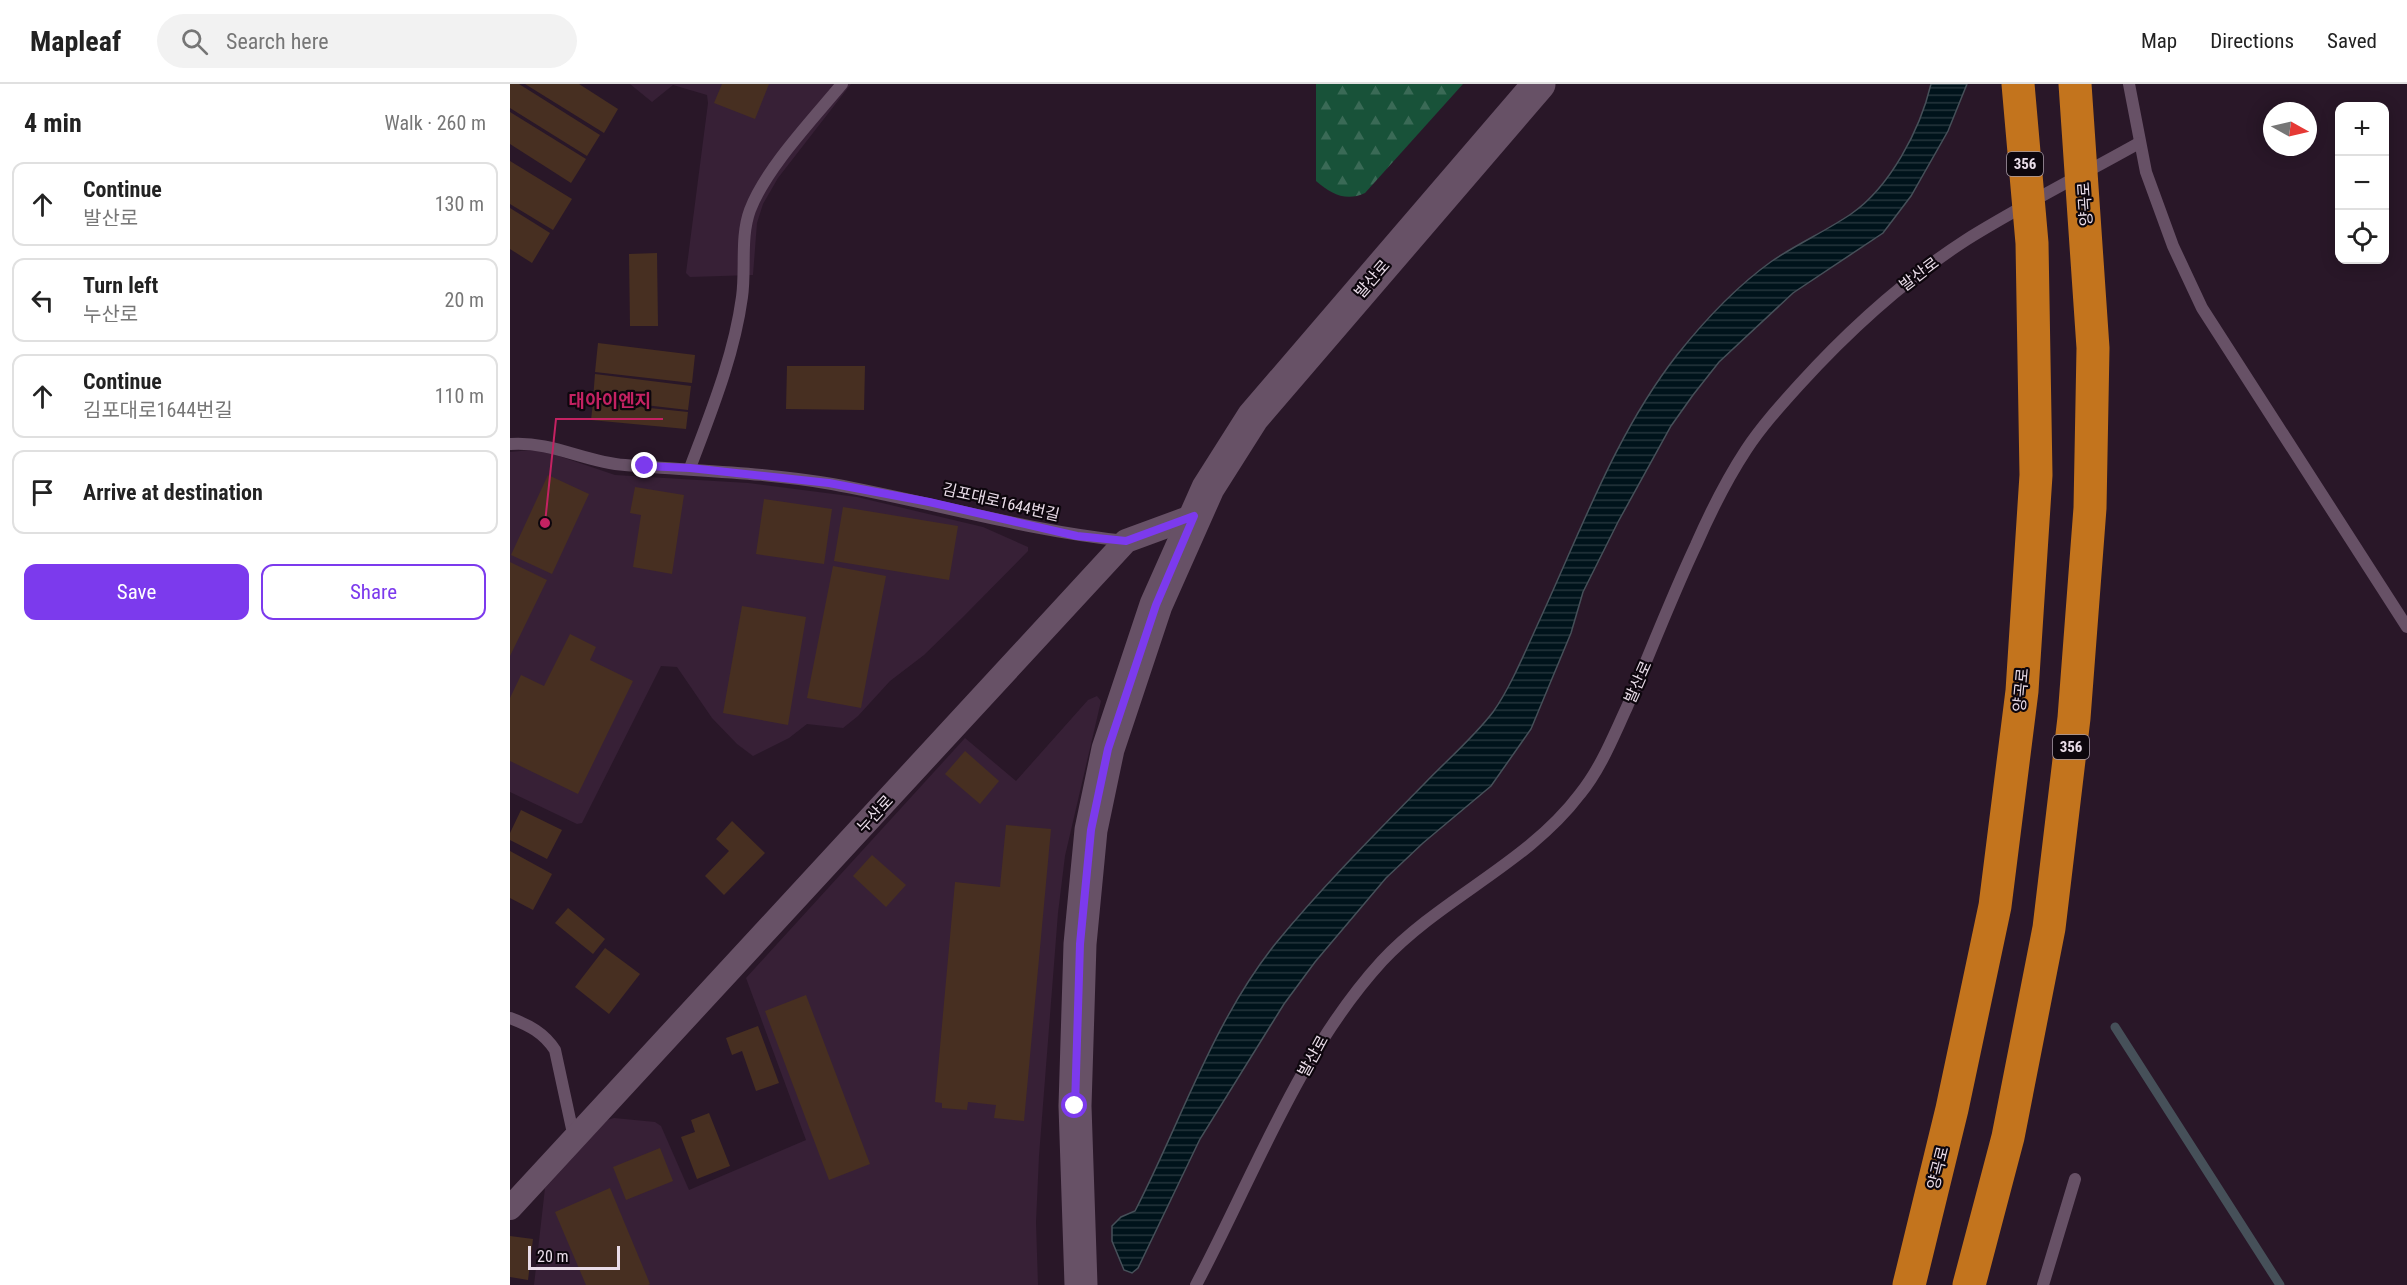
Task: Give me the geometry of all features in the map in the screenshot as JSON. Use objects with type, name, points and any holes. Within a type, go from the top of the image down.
[{"type":"highway","name":"양곡로","points":[[1909,1285],[1952,1109],[1995,906],[2020,702],[2036,475],[2032,243],[2018,84]]},
{"type":"highway","name":"양곡로","points":[[1969,1285],[2008,1137],[2049,928],[2074,718],[2090,497],[2093,348],[2085,201],[2075,84]]},
{"type":"street","name":"발산로","points":[[1082,1285],[1075,1106],[1080,944],[1091,830],[1108,749],[1156,605],[1208,488],[1254,417],[1539,84]]},
{"type":"street","name":"누산로","points":[[510,1208],[1126,541],[1194,516]]},
{"type":"lane","points":[[690,468],[732,346],[742,298],[746,231],[750,211],[775,170],[842,84]]},
{"type":"lane","points":[[2129,84],[2146,172],[2173,246],[2202,308],[2407,627]]},
{"type":"lane","name":"발산로","points":[[1196,1285],[1299,1082],[1329,1028],[1359,989],[1416,929],[1448,903],[1530,846],[1557,822],[1582,792],[1606,753],[1695,546],[1718,500],[1746,450],[1776,410],[1868,315],[1922,271],[1968,239],[2139,142]]},
{"type":"lane","name":"김포대로1644번길","points":[[510,444],[544,444],[605,462],[624,465],[690,468],[829,483],[929,502],[1077,536],[1126,541]]},
{"type":"lane","points":[[510,1018],[535,1029],[548,1038],[555,1050],[574,1140]]},
{"type":"lane","points":[[2043,1285],[2075,1179]]},
{"type":"shaded area","points":[[630,84],[851,84],[778,178],[763,204],[757,223],[753,275],[690,277],[686,273],[708,103],[707,95],[673,85],[652,102]]},
{"type":"shaded area","points":[[544,451],[615,475],[748,483],[857,497],[983,527],[1028,547],[1028,551],[924,655],[890,681],[858,716],[843,728],[807,724],[789,738],[753,756],[737,744],[712,718],[677,667],[661,666],[582,823],[577,824],[510,792],[510,452]]},
{"type":"shaded area","points":[[1097,696],[1101,701],[1065,856],[1058,913],[1039,1156],[1036,1222],[1038,1285],[534,1285],[545,1188],[607,1120],[614,1118],[655,1122],[661,1126],[689,1190],[806,1140],[746,978],[965,738],[1016,781],[1088,700]]},
{"type":"green space","points":[[1316,84],[1463,84],[1365,193],[1345,197],[1327,190],[1316,181]]},
{"type":"water","points":[[1931,84],[1967,84],[1948,131],[1911,196],[1883,233],[1793,293],[1719,362],[1693,395],[1671,426],[1618,522],[1583,592],[1571,633],[1531,729],[1491,786],[1423,843],[1386,878],[1315,962],[1284,1004],[1200,1139],[1138,1268],[1132,1273],[1124,1270],[1112,1241],[1112,1226],[1121,1217],[1135,1211],[1215,1039],[1253,974],[1276,943],[1330,881],[1493,712],[1519,666],[1618,449],[1655,385],[1677,355],[1698,329],[1746,281],[1772,261],[1832,226],[1865,203],[1891,173],[1902,156],[1919,120]]},
{"type":"building","points":[[510,84],[519,84],[600,135],[587,156],[510,108]]},
{"type":"building","points":[[525,84],[579,84],[618,109],[604,133]]},
{"type":"building","points":[[722,84],[769,84],[755,119],[714,103]]},
{"type":"building","points":[[510,112],[586,159],[571,183],[510,144]]},
{"type":"building","points":[[510,161],[572,199],[553,230],[510,204]]},
{"type":"building","points":[[510,208],[550,233],[532,263],[510,249]]},
{"type":"building","points":[[657,253],[658,326],[630,326],[629,254]]},
{"type":"building","points":[[598,343],[695,355],[692,383],[595,372]]},
{"type":"building","points":[[787,366],[865,366],[864,410],[786,409]]},
{"type":"building","points":[[595,374],[691,386],[688,410],[593,399]]},
{"type":"building","points":[[593,402],[688,412],[686,429],[591,420]]},
{"type":"building","points":[[548,475],[589,494],[552,574],[511,555]]},
{"type":"building","points":[[635,487],[684,495],[672,574],[633,567],[641,515],[630,513]]},
{"type":"building","points":[[764,499],[832,509],[824,564],[756,554]]},
{"type":"building","points":[[843,507],[958,526],[949,580],[834,561]]},
{"type":"building","points":[[510,562],[547,580],[510,656]]},
{"type":"building","points":[[833,566],[886,576],[861,708],[807,698]]},
{"type":"building","points":[[742,606],[806,617],[788,725],[723,713]]},
{"type":"building","points":[[570,634],[596,647],[590,660],[633,681],[578,794],[510,761],[510,698],[521,675],[544,686]]},
{"type":"building","points":[[965,751],[999,781],[980,804],[945,774]]},
{"type":"building","points":[[521,810],[562,830],[547,859],[510,840],[510,833]]},
{"type":"building","points":[[732,821],[765,853],[724,895],[705,876],[729,851],[716,839]]},
{"type":"building","points":[[1006,825],[1051,829],[1024,1121],[994,1118],[996,1105],[968,1102],[967,1110],[942,1108],[942,1103],[935,1102],[955,882],[1000,887]]},
{"type":"building","points":[[510,851],[552,874],[533,910],[510,898]]},
{"type":"building","points":[[872,855],[906,885],[886,907],[853,876]]},
{"type":"building","points":[[568,908],[605,939],[593,954],[555,923]]},
{"type":"building","points":[[605,948],[640,974],[609,1014],[575,987]]},
{"type":"building","points":[[806,995],[870,1164],[829,1180],[765,1011]]},
{"type":"building","points":[[758,1026],[779,1083],[756,1091],[742,1051],[732,1055],[726,1038]]},
{"type":"building","points":[[709,1113],[730,1166],[697,1179],[681,1137],[695,1132],[691,1120]]},
{"type":"building","points":[[660,1148],[673,1181],[626,1200],[613,1167]]},
{"type":"building","points":[[610,1188],[650,1284],[648,1285],[586,1285],[555,1212]]},
{"type":"building","points":[[510,1236],[533,1239],[528,1280],[510,1277]]},
{"type":"waterway","points":[[2115,1027],[2280,1285]]},
{"type":"place","name":"대아이엔지","points":[[545,523]]},
{"type":"route","points":[[645,466],[690,468],[829,483],[929,502],[1046,530],[1126,541],[1194,516],[1156,605],[1108,749],[1091,830],[1080,944],[1075,1106]]}]
